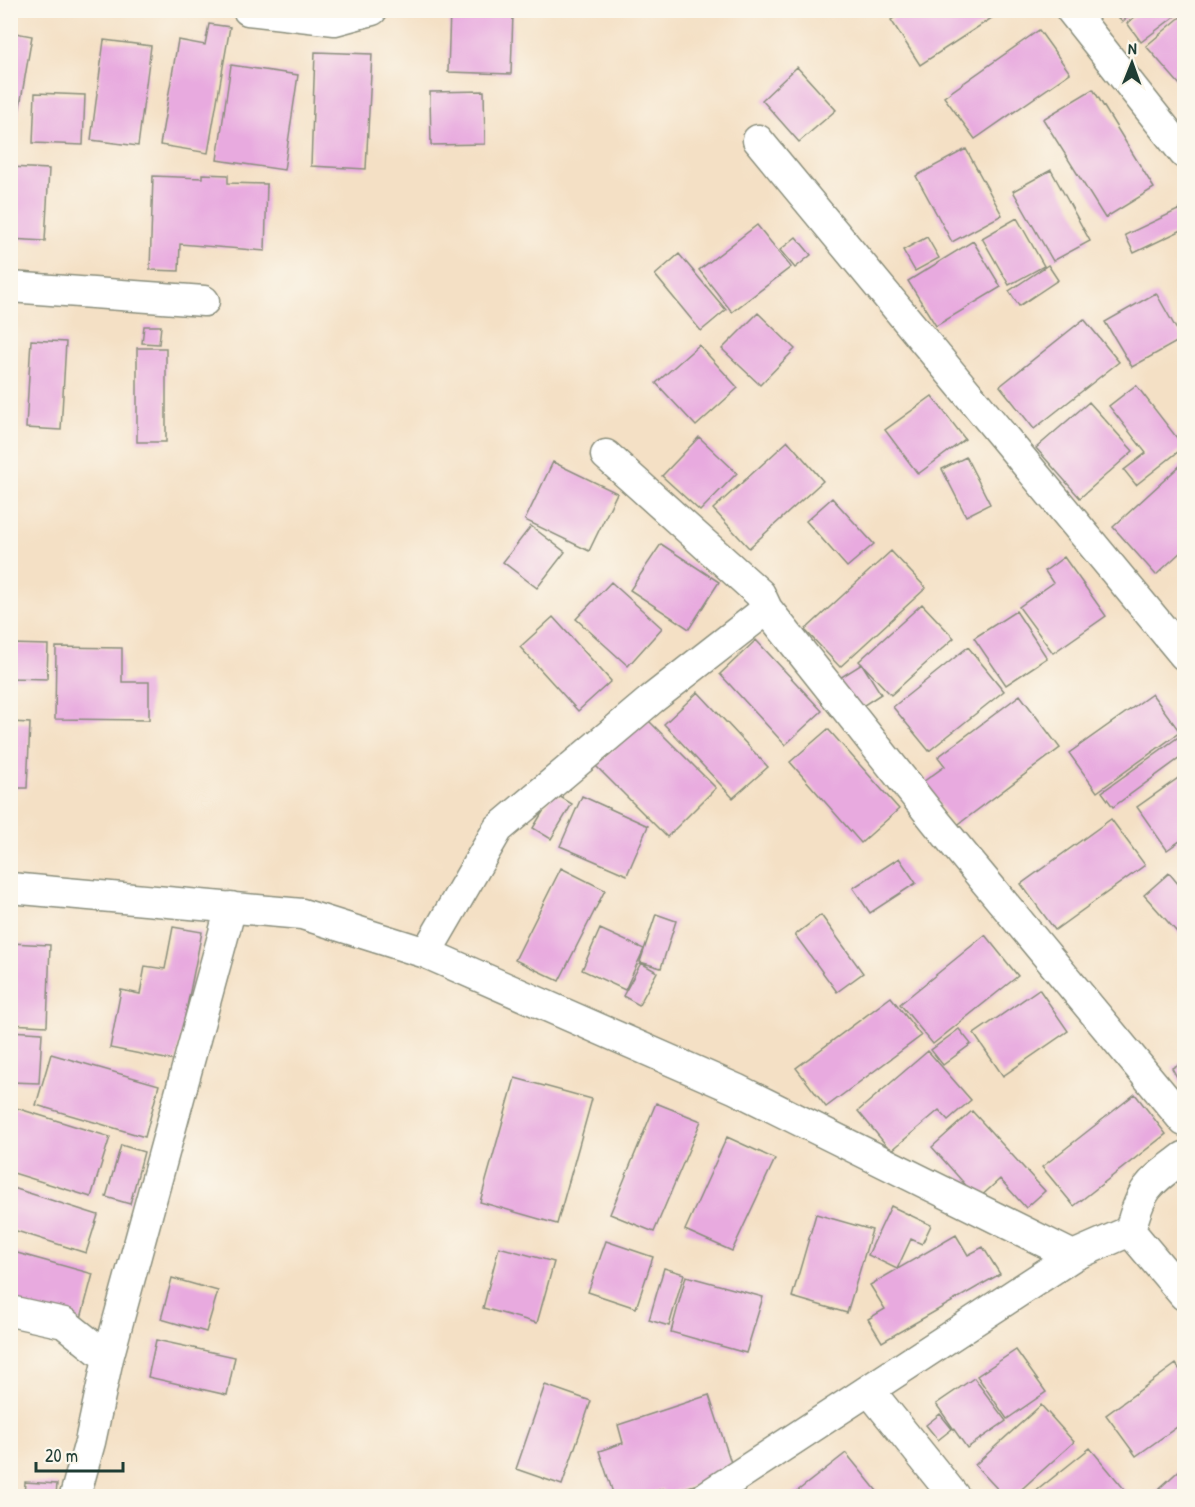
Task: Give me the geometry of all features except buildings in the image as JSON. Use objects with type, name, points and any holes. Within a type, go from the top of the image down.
[{"type":"street","points":[[248,10],[335,20],[372,10]]},
{"type":"street","points":[[1071,10],[1185,153]]},
{"type":"street","points":[[758,140],[1185,655]]},
{"type":"street","points":[[10,287],[204,301]]},
{"type":"street","points":[[606,455],[760,594],[767,609],[937,823],[1185,1121]]},
{"type":"street","points":[[426,953],[498,829],[652,699],[767,609]]},
{"type":"street","points":[[10,888],[302,915],[426,953],[736,1089],[1073,1256]]},
{"type":"street","points":[[75,1497],[90,1442],[108,1358],[231,907]]},
{"type":"street","points":[[1130,1231],[1137,1204],[1149,1183],[1185,1157]]},
{"type":"street","points":[[707,1497],[1073,1256],[1130,1231]]},
{"type":"street","points":[[1130,1231],[1185,1295]]},
{"type":"street","points":[[10,1311],[64,1323],[108,1358]]},
{"type":"street","points":[[868,1390],[954,1497]]}]
